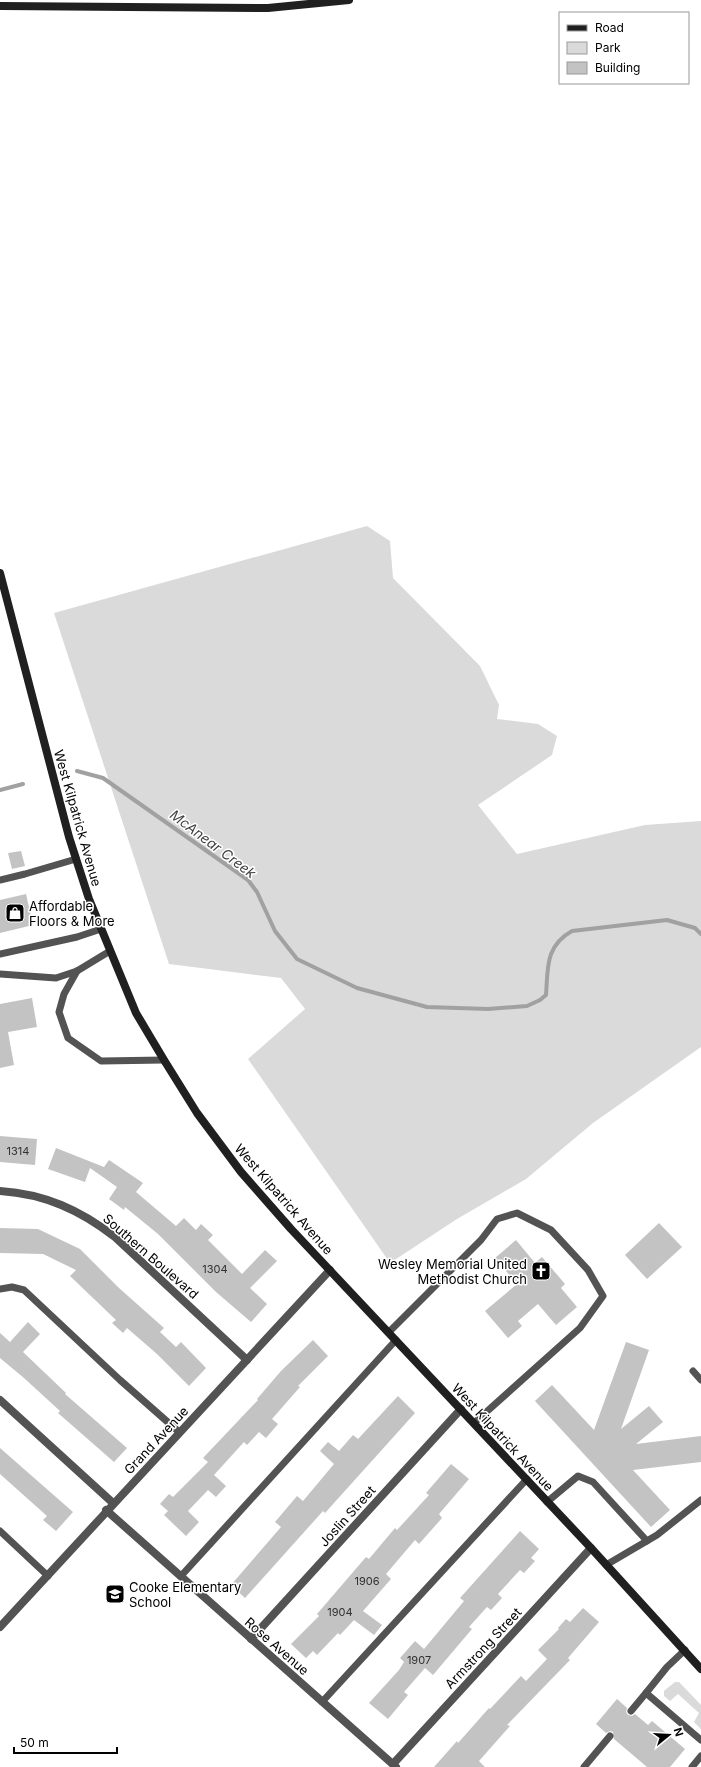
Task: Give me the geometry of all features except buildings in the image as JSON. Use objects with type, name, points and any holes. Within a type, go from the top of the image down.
[{"type":"main road","points":[[0,6],[89,4],[268,8],[349,0]]},
{"type":"main road","name":"West Kilpatrick Avenue","points":[[0,573],[76,859],[101,930],[136,1013],[164,1060],[198,1113],[241,1172],[330,1270],[591,1548],[701,1669]]},
{"type":"street","name":"Southern Boulevard","points":[[0,1191],[20,1192],[42,1197],[67,1207],[92,1221],[115,1237],[247,1360]]},
{"type":"street","name":"Grand Avenue","points":[[0,1626],[48,1576],[106,1510],[330,1270]]},
{"type":"street","points":[[0,1400],[113,1503]]},
{"type":"street","name":"Joslin Street","points":[[251,1639],[461,1409]]},
{"type":"street","name":"Rose Avenue","points":[[106,1510],[395,1766]]},
{"type":"street","name":"Armstrong Street","points":[[395,1766],[591,1548]]},
{"type":"lane","points":[[0,880],[76,859]]},
{"type":"lane","points":[[0,954],[77,937],[101,930]]},
{"type":"lane","points":[[0,974],[56,978],[77,971],[110,951]]},
{"type":"lane","points":[[77,971],[64,994],[59,1012],[68,1038],[100,1061],[164,1060]]},
{"type":"lane","points":[[389,1332],[481,1240],[498,1219],[517,1212],[551,1230],[588,1270],[603,1296],[580,1328],[474,1423]]},
{"type":"lane","points":[[0,1289],[12,1287],[24,1290],[120,1380],[180,1432]]},
{"type":"lane","points":[[181,1576],[396,1340]]},
{"type":"lane","points":[[692,1371],[701,1380]]},
{"type":"lane","points":[[547,1502],[578,1476],[593,1482],[647,1541]]},
{"type":"lane","points":[[322,1702],[527,1479]]},
{"type":"lane","points":[[606,1565],[657,1535],[701,1500]]},
{"type":"lane","points":[[0,1531],[48,1576]]},
{"type":"lane","points":[[631,1711],[667,1667],[685,1650]]},
{"type":"lane","points":[[646,1693],[701,1740]]},
{"type":"lane","points":[[584,1767],[610,1736]]},
{"type":"lane","points":[[692,1767],[701,1756]]},
{"type":"green space","points":[[367,526],[390,541],[393,578],[480,666],[499,705],[497,719],[538,724],[557,736],[552,755],[478,805],[517,854],[645,825],[701,821],[701,1047],[593,1123],[526,1179],[457,1219],[390,1263],[248,1059],[305,1009],[281,978],[169,964],[54,613]]},
{"type":"green space","points":[[675,1682],[679,1682],[701,1705],[701,1729],[694,1722],[699,1713],[678,1694],[670,1701],[664,1696],[664,1691]]},
{"type":"waterway","name":"McAnear Creek","points":[[77,771],[103,778],[248,880],[257,892],[275,931],[297,959],[357,988],[427,1007],[488,1009],[527,1006],[540,1000],[546,995],[548,967],[552,951],[563,937],[572,931],[667,920],[695,928],[701,934]]},
{"type":"waterway","name":"McAnear Creek","points":[[0,790],[23,784]]},
{"type":"place","name":"Affordable Floors & More","points":[[15,913]]},
{"type":"place","name":"Wesley Memorial United Methodist Church","points":[[541,1271]]},
{"type":"place","name":"Cooke Elementary School","points":[[115,1594]]}]
